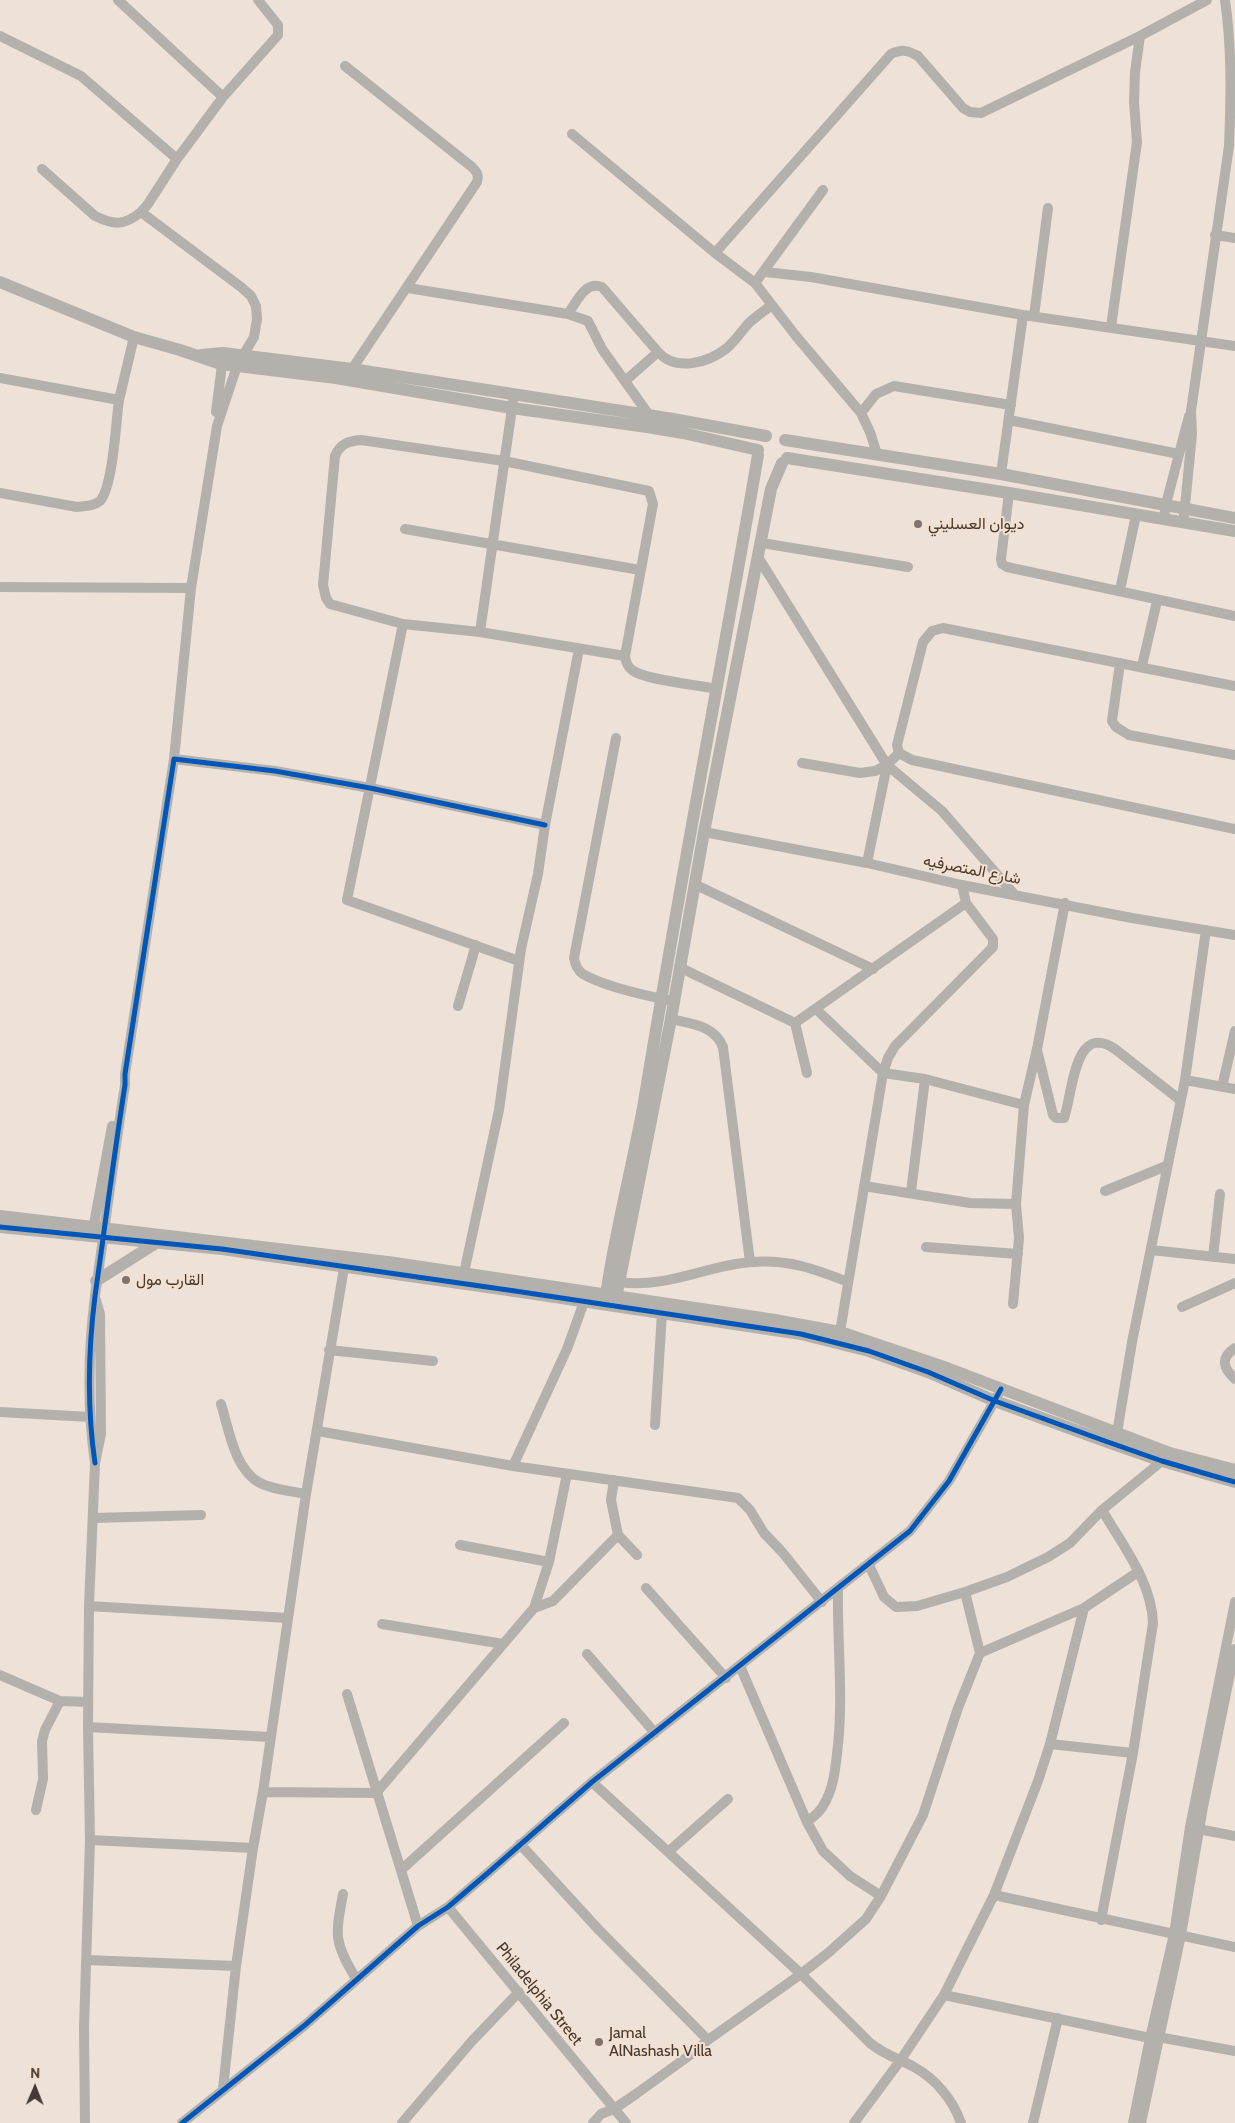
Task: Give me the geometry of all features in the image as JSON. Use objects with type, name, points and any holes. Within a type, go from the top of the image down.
[{"type":"street","points":[[118,0],[223,97]]},
{"type":"street","points":[[42,169],[103,220],[112,223],[126,222],[141,212],[223,97],[278,34],[278,24],[258,0]]},
{"type":"street","points":[[715,254],[891,54],[901,50],[909,51],[918,56],[963,108],[970,112],[981,113],[1140,36],[1206,0]]},
{"type":"street","points":[[1164,518],[1191,410],[1216,235],[1231,166],[1230,45],[1225,0]]},
{"type":"street","points":[[0,36],[81,76],[177,159]]},
{"type":"street","points":[[1111,327],[1137,142],[1134,102],[1135,72],[1140,36]]},
{"type":"street","points":[[345,66],[477,172],[478,182],[352,369]]},
{"type":"street","points":[[572,134],[715,254],[756,283],[861,413],[877,454]]},
{"type":"street","points":[[756,283],[823,190]]},
{"type":"street","points":[[1034,316],[1048,208]]},
{"type":"street","points":[[96,1463],[90,1417],[91,1329],[96,1296],[98,1233],[125,1082],[124,1074],[174,759],[191,588],[217,426],[239,361],[254,337],[257,319],[256,306],[251,296],[141,212]]},
{"type":"street","points":[[1216,235],[1235,238]]},
{"type":"street","points":[[765,272],[811,277],[1023,315],[1235,346]]},
{"type":"street","points":[[0,282],[134,338],[197,356],[352,369],[650,415],[766,436],[776,435],[785,440],[1001,474],[1166,504],[1184,516],[1235,531]]},
{"type":"street","points":[[568,314],[583,292],[590,286],[597,285],[602,287],[664,358],[674,363],[701,362],[728,347],[749,323],[772,305]]},
{"type":"street","points":[[408,288],[568,314],[588,321],[602,349],[650,415]]},
{"type":"street","points":[[1001,474],[1023,315]]},
{"type":"street","points":[[0,493],[77,507],[89,506],[98,502],[104,495],[109,478],[119,400],[134,338]]},
{"type":"street","points":[[625,381],[658,352]]},
{"type":"street","points":[[217,426],[216,407],[222,359]]},
{"type":"street","points":[[239,361],[512,408],[683,433],[758,453],[766,464],[771,466],[784,461],[1009,493],[1136,515],[1164,518],[1184,516],[1235,518]]},
{"type":"street","points":[[0,378],[119,400]]},
{"type":"street","points":[[861,413],[876,394],[894,386],[1011,405]]},
{"type":"street","points":[[480,632],[491,544],[514,394]]},
{"type":"street","points":[[1184,516],[1192,434],[1191,410]]},
{"type":"street","points":[[1009,420],[1179,454]]},
{"type":"street","points":[[610,1301],[660,999],[758,453],[762,440],[766,436]]},
{"type":"street","points":[[625,656],[480,632],[403,624],[330,604],[323,592],[335,456],[338,448],[351,441],[361,440],[504,461],[649,490],[653,504],[625,656],[627,666],[634,672],[717,689]]},
{"type":"street","points":[[610,1301],[620,1282],[671,1019],[694,884],[771,489],[789,449],[785,440]]},
{"type":"street","points":[[1009,493],[1001,559],[1002,564],[1007,567],[1120,590],[1158,601],[1235,616]]},
{"type":"street","points":[[1120,590],[1136,515]]},
{"type":"street","points":[[405,529],[640,570]]},
{"type":"street","points":[[762,543],[908,567]]},
{"type":"street","points":[[758,557],[887,765],[942,811],[1014,894]]},
{"type":"street","points":[[0,587],[191,588]]},
{"type":"street","points":[[1142,666],[1158,601]]},
{"type":"street","points":[[403,624],[347,900],[520,961]]},
{"type":"street","points":[[899,754],[897,745],[924,642],[927,635],[936,629],[943,628],[997,637],[1235,686]]},
{"type":"street","points":[[464,1273],[499,1110],[520,961],[538,874],[545,825],[579,649]]},
{"type":"street","points":[[1120,662],[1111,718],[1116,727],[1129,735],[1235,755]]},
{"type":"street","points":[[616,738],[574,958],[576,967],[582,974],[618,988],[674,1002]]},
{"type":"street","points":[[802,763],[860,774],[875,771],[887,765],[899,754]]},
{"type":"street","points":[[899,754],[912,760],[1235,829]]},
{"type":"street","points":[[174,759],[275,772],[370,788],[545,825]]},
{"type":"street","points":[[867,863],[887,765]]},
{"type":"street","name":"شارع المتصرفيه","points":[[704,832],[867,863],[962,885],[1065,903],[1132,918],[1235,935]]},
{"type":"street","points":[[694,884],[874,969]]},
{"type":"street","points":[[840,1332],[883,1073],[888,1058],[895,1046],[993,947],[993,939],[966,903],[962,885]]},
{"type":"street","points":[[795,1023],[966,903]]},
{"type":"street","points":[[1013,1304],[1019,1226],[1016,1204],[1024,1105],[1065,903]]},
{"type":"street","points":[[1117,1433],[1166,1166],[1185,1080],[1206,930]]},
{"type":"street","points":[[458,1006],[476,945]]},
{"type":"street","points":[[679,967],[795,1023]]},
{"type":"street","points":[[816,1008],[883,1073],[925,1079],[1024,1105]]},
{"type":"street","points":[[671,1019],[710,1029],[720,1039],[723,1047],[750,1262]]},
{"type":"street","points":[[795,1023],[807,1073]]},
{"type":"street","points":[[1222,1087],[1235,1031]]},
{"type":"street","points":[[1037,1048],[1053,1115],[1056,1118],[1064,1118],[1081,1055],[1085,1048],[1092,1043],[1098,1042],[1107,1044],[1115,1049],[1180,1100]]},
{"type":"street","points":[[911,1192],[925,1079]]},
{"type":"street","points":[[1185,1080],[1235,1089]]},
{"type":"street","points":[[1105,1191],[1166,1166]]},
{"type":"street","points":[[864,1186],[911,1192],[970,1203],[1016,1204]]},
{"type":"street","points":[[1213,1257],[1220,1194]]},
{"type":"street","points":[[0,1216],[156,1243],[222,1249],[584,1302],[610,1301],[840,1332],[894,1349],[998,1395],[1162,1461],[1235,1482]]},
{"type":"street","points":[[0,1227],[275,1247],[464,1273],[662,1313],[800,1334],[840,1343],[1170,1452],[1235,1470]]},
{"type":"street","points":[[96,1281],[156,1243]]},
{"type":"street","points":[[926,1247],[1018,1254]]},
{"type":"street","points":[[1150,1250],[1235,1259]]},
{"type":"street","points":[[620,1282],[649,1284],[750,1262],[772,1262],[806,1266],[848,1282]]},
{"type":"street","points":[[223,2089],[236,1966],[252,1848],[263,1792],[306,1494],[344,1268]]},
{"type":"street","points":[[1182,1307],[1235,1283]]},
{"type":"street","points":[[85,2123],[84,2028],[90,1840],[88,1727],[89,1606],[96,1463],[101,1434],[100,1314],[96,1296]]},
{"type":"street","points":[[513,1466],[567,1349],[584,1302]]},
{"type":"street","points":[[655,1425],[662,1313]]},
{"type":"street","points":[[1235,1348],[1228,1353],[1225,1364],[1228,1372],[1235,1379]]},
{"type":"street","points":[[330,1350],[433,1361]]},
{"type":"street","points":[[182,2123],[305,2025],[418,1926],[448,1907],[592,1782],[910,1531],[924,1516],[949,1481],[998,1395]]},
{"type":"street","points":[[221,1404],[236,1451],[249,1474],[262,1484],[306,1494]]},
{"type":"street","points":[[0,1412],[90,1417]]},
{"type":"street","points":[[318,1431],[513,1466],[738,1498],[750,1510],[764,1534],[783,1553],[822,1602]]},
{"type":"street","points":[[869,1564],[884,1597],[896,1607],[917,1606],[966,1592],[1008,1577],[1059,1550],[1075,1538],[1102,1510],[1162,1461]]},
{"type":"street","points":[[376,1793],[534,1608],[549,1562],[567,1474]]},
{"type":"street","points":[[614,1480],[611,1500],[618,1535],[637,1555]]},
{"type":"street","points":[[1101,1920],[1133,1753],[1153,1623],[1151,1603],[1138,1572],[1102,1510]]},
{"type":"street","points":[[94,1518],[201,1515]]},
{"type":"street","points":[[534,1608],[553,1601],[618,1535]]},
{"type":"street","points":[[460,1545],[549,1562]]},
{"type":"street","points":[[980,1653],[1084,1608],[1138,1572]]},
{"type":"street","points":[[646,1588],[726,1678]]},
{"type":"street","points":[[807,1822],[824,1805],[834,1777],[841,1715],[842,1676],[837,1628],[838,1589]]},
{"type":"street","points":[[593,2123],[601,2114],[614,2109],[801,1974],[852,1933],[866,1919],[881,1896],[923,1814],[958,1708],[980,1653],[966,1592]]},
{"type":"street","points":[[1133,2123],[1178,1935],[1194,1828],[1231,1643],[1235,1602]]},
{"type":"street","points":[[89,1606],[287,1618]]},
{"type":"street","points":[[854,2123],[900,2061],[944,1995],[994,1895],[1038,1781],[1050,1744],[1084,1608]]},
{"type":"street","points":[[382,1624],[503,1644]]},
{"type":"street","points":[[1194,1828],[1235,1649]]},
{"type":"street","points":[[587,1654],[655,1733]]},
{"type":"street","points":[[740,1666],[807,1822],[823,1851],[836,1865],[881,1896]]},
{"type":"street","points":[[0,1675],[60,1701],[88,1702]]},
{"type":"street","points":[[347,1694],[418,1926]]},
{"type":"street","points":[[36,1810],[43,1779],[42,1741],[45,1730],[60,1701]]},
{"type":"street","points":[[401,1870],[564,1722]]},
{"type":"street","points":[[88,1727],[270,1737]]},
{"type":"street","points":[[1050,1744],[1133,1753]]},
{"type":"street","points":[[592,1782],[801,1974],[870,2043],[882,2053],[914,2067],[938,2086],[950,2100],[961,2123]]},
{"type":"street","points":[[263,1792],[376,1793]]},
{"type":"street","points":[[668,1852],[728,1799]]},
{"type":"street","points":[[1194,1828],[1235,1836]]},
{"type":"street","points":[[90,1840],[252,1848]]},
{"type":"street","points":[[520,1844],[599,1930],[708,2040]]},
{"type":"street","points":[[343,1894],[337,1926],[338,1940],[342,1956],[356,1979]]},
{"type":"street","points":[[994,1895],[1101,1920],[1235,1947]]},
{"type":"street","name":"Philadelphia Street","points":[[448,1907],[626,2123]]},
{"type":"street","points":[[87,1960],[236,1966]]},
{"type":"street","points":[[406,2121],[472,2040],[519,1992]]},
{"type":"street","points":[[944,1995],[1154,2037],[1235,2051]]},
{"type":"street","points":[[1032,2123],[1058,2018]]},
{"type":"street","points":[[1141,2123],[1154,2037]]},
{"type":"cycle path","points":[[95,1463],[89,1380],[95,1296],[125,1074],[174,759],[275,771],[370,788],[545,825]]},
{"type":"cycle path","points":[[0,1227],[222,1249],[801,1334],[869,1351],[928,1372],[995,1401],[1105,1441],[1162,1461],[1235,1482]]},
{"type":"cycle path","points":[[182,2123],[305,2025],[418,1926],[448,1907],[592,1782],[910,1531],[949,1481],[1001,1389]]},
{"type":"place","name":"ديوان العسليني","points":[[918,524]]},
{"type":"place","name":"القارب مول","points":[[126,1280]]},
{"type":"place","name":"Jamal AlNashash Villa","points":[[599,2042]]}]
